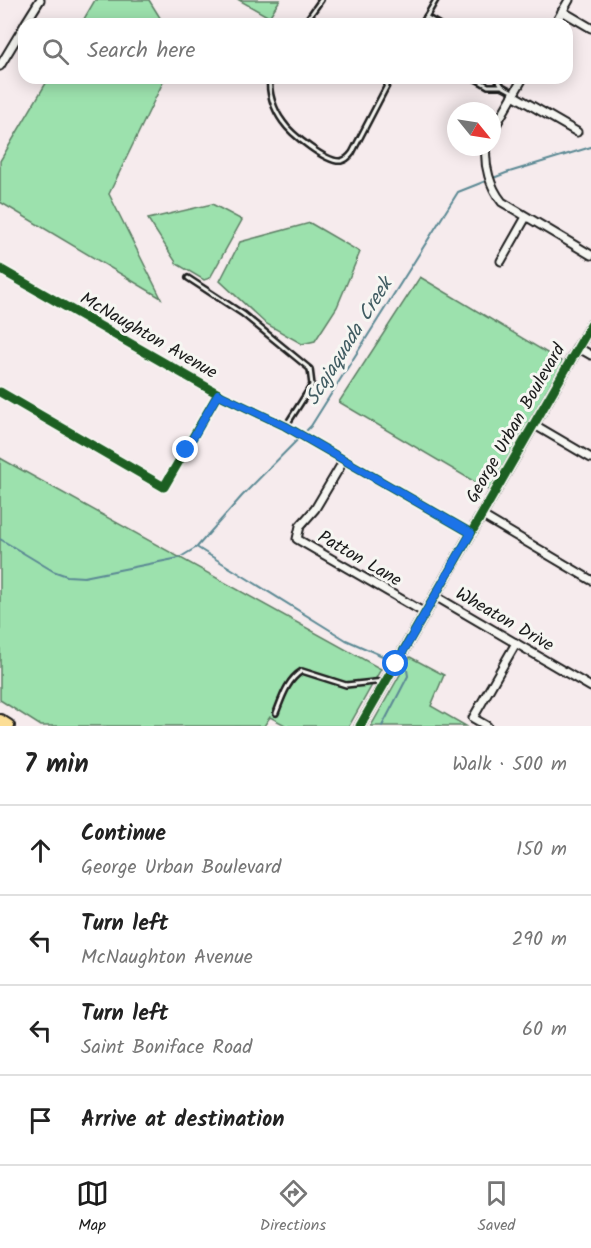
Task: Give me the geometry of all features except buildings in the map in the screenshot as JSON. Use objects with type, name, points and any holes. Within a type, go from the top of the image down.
[{"type":"highway","points":[[0,721],[8,726]]},
{"type":"street","points":[[29,18],[40,0]]},
{"type":"street","points":[[558,18],[569,0]]},
{"type":"street","points":[[562,11],[591,28]]},
{"type":"street","points":[[0,66],[18,36]]},
{"type":"street","points":[[501,116],[520,84]]},
{"type":"street","points":[[514,94],[577,132]]},
{"type":"street","points":[[486,156],[487,172],[502,202],[591,255]]},
{"type":"street","points":[[501,261],[526,217]]},
{"type":"street","name":"McNaughton Avenue","points":[[0,269],[218,394],[285,426],[471,533]]},
{"type":"street","name":"George Urban Boulevard","points":[[360,726],[591,324]]},
{"type":"street","points":[[578,347],[591,355]]},
{"type":"street","points":[[0,392],[164,488],[218,394]]},
{"type":"street","points":[[533,424],[591,458]]},
{"type":"street","name":"Patton Lane","points":[[344,460],[315,509],[300,526],[297,538],[425,613]]},
{"type":"street","points":[[481,515],[591,580]]},
{"type":"street","name":"Wheaton Drive","points":[[435,596],[591,687]]},
{"type":"street","points":[[487,726],[473,718],[516,643]]},
{"type":"lane","points":[[308,18],[321,0]]},
{"type":"lane","points":[[426,17],[436,0]]},
{"type":"lane","points":[[270,84],[272,99],[283,122],[297,137],[323,155],[340,161],[352,153],[389,84]]},
{"type":"lane","points":[[484,84],[502,86],[514,94]]},
{"type":"lane","points":[[188,278],[243,314],[310,369],[312,385],[285,426]]},
{"type":"lane","points":[[276,713],[294,676],[302,671],[346,685],[386,681]]},
{"type":"green space","points":[[95,0],[149,0],[160,18],[84,18]]},
{"type":"green space","points":[[239,0],[280,0],[269,17]]},
{"type":"green space","points":[[45,84],[162,84],[109,194],[161,298],[0,202],[0,161]]},
{"type":"green space","points":[[212,204],[242,220],[210,278],[204,280],[177,264],[148,219]]},
{"type":"green space","points":[[310,223],[360,252],[337,307],[315,341],[302,344],[265,323],[220,281],[240,242]]},
{"type":"green space","points":[[420,277],[564,363],[490,491],[339,402]]},
{"type":"green space","points":[[0,458],[381,669],[349,726],[287,726],[270,717],[264,726],[41,726],[0,700]]},
{"type":"green space","points":[[410,657],[444,675],[431,706],[466,726],[371,726]]},
{"type":"waterway","name":"Scajaquada Creek","points":[[0,539],[53,571],[67,576],[84,577],[179,558],[197,547],[242,496],[311,426],[458,192],[506,173],[591,147]]},
{"type":"waterway","points":[[198,548],[346,640],[387,658]]},
{"type":"waterway","points":[[382,726],[408,676],[407,670]]},
{"type":"cycle path","points":[[0,269],[222,396],[285,426],[471,533]]},
{"type":"cycle path","points":[[360,726],[591,325]]},
{"type":"cycle path","points":[[0,392],[164,487],[218,394]]},
{"type":"route","points":[[186,450],[218,394],[285,426],[471,533],[396,664]]}]
